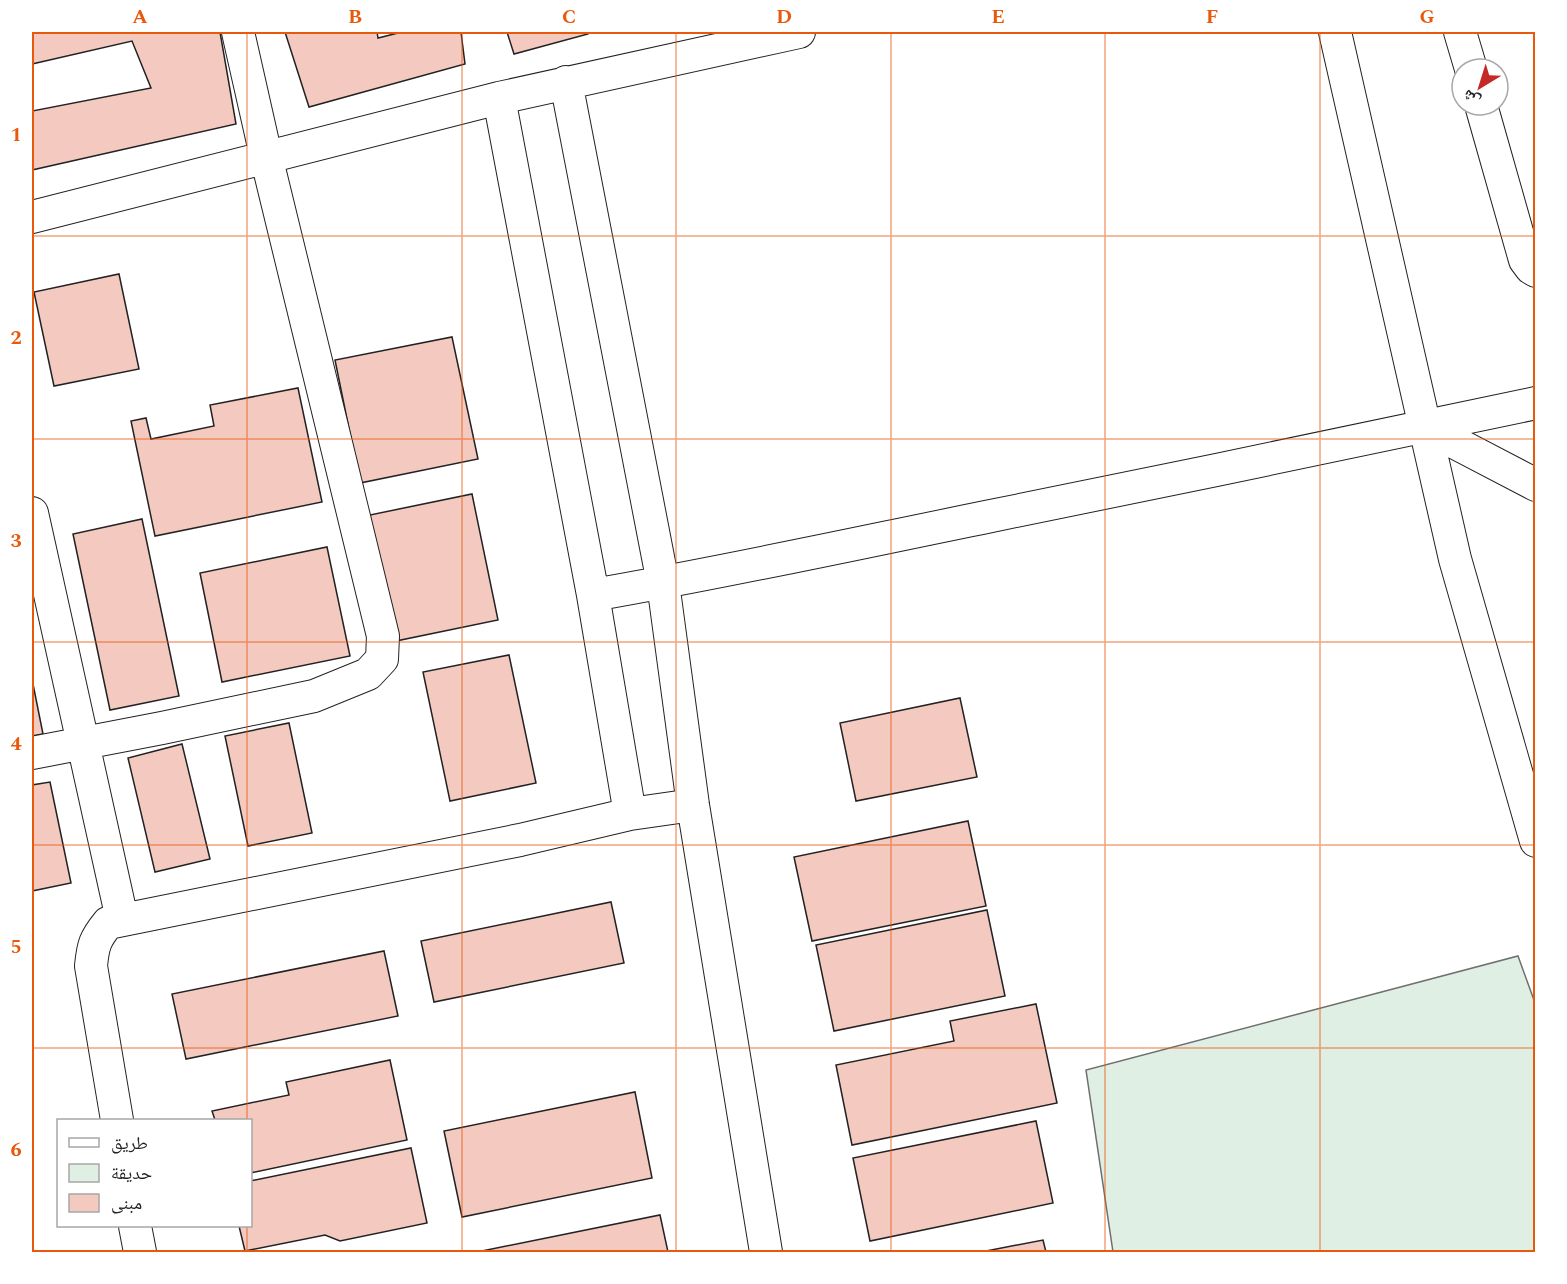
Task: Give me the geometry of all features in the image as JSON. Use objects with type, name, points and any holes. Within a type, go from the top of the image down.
[{"type":"street","points":[[32,753],[314,696],[368,674],[382,659],[383,636],[238,32]]},
{"type":"street","points":[[32,217],[499,98],[762,35],[799,32]]},
{"type":"street","points":[[1460,32],[1467,57]]},
{"type":"street","points":[[1342,33],[1455,559],[1534,834]]},
{"type":"street","points":[[566,82],[663,582],[693,805],[766,1252]]},
{"type":"street","points":[[499,98],[593,595],[630,814]]},
{"type":"street","points":[[1484,117],[1525,260],[1536,271]]},
{"type":"street","points":[[593,595],[1536,403]]},
{"type":"street","points":[[1425,427],[1536,485]]},
{"type":"street","points":[[32,513],[122,919]]},
{"type":"street","points":[[117,1119],[91,966],[97,936],[108,923],[520,840],[630,814],[693,805]]},
{"type":"street","points":[[135,1227],[140,1252]]},
{"type":"green space","points":[[1518,956],[1535,1003],[1535,1252],[1113,1252],[1086,1070]]},
{"type":"building","points":[[32,32],[220,32],[236,124],[32,170],[32,111],[151,88],[132,41],[32,64]]},
{"type":"building","points":[[285,32],[377,32],[378,38],[402,32],[461,32],[465,64],[309,107]]},
{"type":"building","points":[[507,32],[588,32],[588,34],[514,54]]},
{"type":"building","points":[[119,274],[139,369],[54,386],[34,292]]},
{"type":"building","points":[[452,337],[478,459],[360,483],[335,360]]},
{"type":"building","points":[[298,388],[322,502],[155,536],[131,421],[146,418],[151,439],[214,426],[210,405]]},
{"type":"building","points":[[472,494],[498,620],[391,642],[365,516]]},
{"type":"building","points":[[142,519],[179,696],[110,710],[73,534]]},
{"type":"building","points":[[327,547],[350,656],[222,682],[200,573]]},
{"type":"building","points":[[509,655],[536,783],[450,801],[423,672]]},
{"type":"building","points":[[32,679],[43,734],[32,736]]},
{"type":"building","points":[[960,698],[977,777],[856,801],[840,723]]},
{"type":"building","points":[[289,723],[312,833],[248,846],[225,736]]},
{"type":"building","points":[[182,744],[210,859],[155,872],[128,758]]},
{"type":"building","points":[[50,782],[71,883],[32,891],[32,785]]},
{"type":"building","points":[[968,821],[986,906],[812,941],[794,857]]},
{"type":"building","points":[[611,902],[624,963],[434,1002],[421,941]]},
{"type":"building","points":[[987,910],[1005,996],[834,1031],[816,945]]},
{"type":"building","points":[[384,951],[398,1016],[186,1059],[172,994]]},
{"type":"building","points":[[1036,1004],[1057,1103],[852,1145],[836,1065],[954,1041],[950,1021]]},
{"type":"building","points":[[390,1060],[407,1140],[252,1173],[252,1119],[215,1119],[212,1111],[289,1095],[286,1082]]},
{"type":"building","points":[[635,1092],[652,1178],[462,1217],[444,1131]]},
{"type":"building","points":[[1036,1121],[1053,1203],[870,1241],[853,1158]]},
{"type":"building","points":[[411,1148],[427,1223],[340,1241],[325,1235],[245,1251],[239,1227],[252,1227],[252,1181]]},
{"type":"building","points":[[660,1215],[668,1252],[477,1252]]},
{"type":"building","points":[[1043,1240],[1046,1252],[981,1252]]}]
